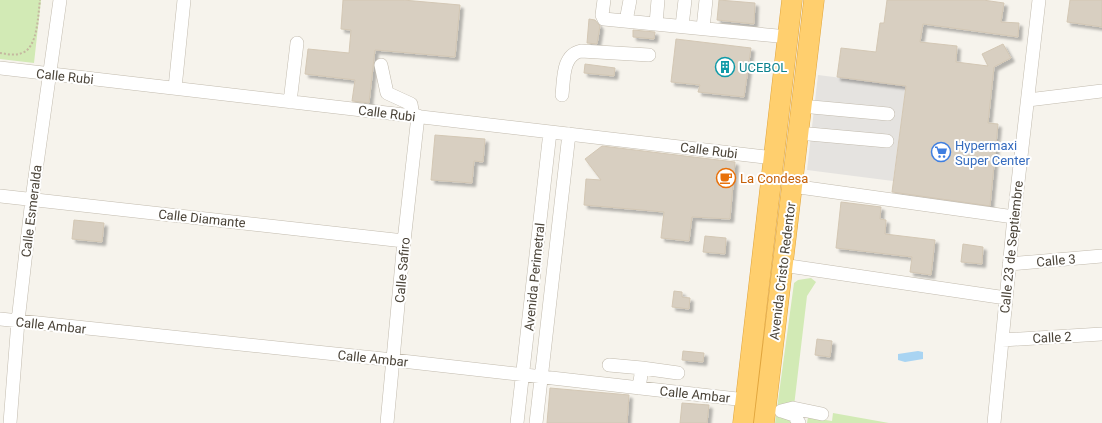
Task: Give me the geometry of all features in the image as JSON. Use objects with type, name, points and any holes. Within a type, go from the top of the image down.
[{"type":"highway","name":"Avenida Cristo Redentor","points":[[743,423],[792,0]]},
{"type":"highway","name":"Avenida Cristo Redentor","points":[[770,414],[782,265],[814,0]]},
{"type":"street","name":"Calle Esmeralda","points":[[10,423],[18,321],[32,199],[60,0]]},
{"type":"street","points":[[175,88],[184,0]]},
{"type":"street","points":[[604,0],[603,17],[626,21],[788,37]]},
{"type":"street","points":[[626,21],[630,0]]},
{"type":"street","points":[[656,24],[658,0]]},
{"type":"street","points":[[682,26],[685,0]]},
{"type":"street","points":[[703,28],[706,0]]},
{"type":"street","name":"Calle 23 de Septiembre","points":[[994,423],[1014,217],[1039,0]]},
{"type":"street","points":[[290,102],[297,43]]},
{"type":"street","points":[[562,95],[567,59],[574,52],[581,51],[649,55]]},
{"type":"street","points":[[381,65],[387,93],[411,104],[416,116]]},
{"type":"street","name":"Calle Rubi","points":[[0,68],[774,158]]},
{"type":"street","points":[[1028,100],[1102,91]]},
{"type":"street","points":[[801,106],[888,114]]},
{"type":"street","name":"Calle Safiro","points":[[387,423],[416,116]]},
{"type":"street","name":"Avenida Perimetral","points":[[517,423],[550,132]]},
{"type":"street","points":[[798,132],[887,141]]},
{"type":"street","name":"Avenida Perimetral","points":[[536,423],[569,134]]},
{"type":"street","points":[[792,186],[1014,217]]},
{"type":"street","name":"Calle Diamante","points":[[0,196],[404,241]]},
{"type":"street","name":"Calle 3","points":[[1009,264],[1102,256]]},
{"type":"street","points":[[782,265],[1006,298]]},
{"type":"street","name":"Calle Ambar","points":[[0,319],[393,360],[746,400]]},
{"type":"street","name":"Calle 2","points":[[1002,340],[1102,334]]},
{"type":"street","points":[[609,365],[678,373]]},
{"type":"street","points":[[639,388],[642,368]]},
{"type":"street","points":[[770,414],[792,408],[822,414]]},
{"type":"street","points":[[770,414],[794,415],[799,423]]},
{"type":"path","points":[[0,53],[20,54],[31,47],[34,40],[40,0]]},
{"type":"green space","points":[[0,0],[41,0],[34,63],[0,59]]},
{"type":"green space","points":[[811,278],[816,282],[807,296],[792,423],[775,423],[794,283],[798,280]]},
{"type":"green space","points":[[833,413],[889,423],[807,423],[808,417],[832,421]]},
{"type":"shaded area","points":[[818,75],[906,86],[893,181],[807,170]]},
{"type":"water","points":[[918,351],[923,352],[923,359],[905,362],[898,360],[898,354]]},
{"type":"building","points":[[343,0],[403,0],[460,5],[455,57],[375,50],[369,103],[352,101],[355,80],[305,74],[308,49],[349,53],[351,30],[341,29]]},
{"type":"building","points":[[719,0],[755,3],[754,24],[717,20]]},
{"type":"building","points":[[887,0],[983,0],[1004,3],[1001,22],[1019,23],[1018,37],[923,24],[920,42],[957,46],[956,62],[988,66],[982,54],[1003,44],[1011,58],[994,67],[988,123],[998,124],[990,206],[892,192],[906,86],[837,77],[841,48],[876,52],[880,23],[884,23]]},
{"type":"building","points":[[1070,0],[1102,0],[1102,27],[1067,22]]},
{"type":"building","points":[[589,19],[595,20],[600,26],[597,44],[587,43]]},
{"type":"building","points":[[633,30],[655,32],[654,39],[633,37]]},
{"type":"building","name":"UCEBOL","points":[[676,39],[751,48],[744,97],[698,92],[700,85],[671,82]]},
{"type":"building","points":[[585,64],[615,68],[614,76],[584,73]]},
{"type":"building","points":[[435,135],[485,139],[483,162],[474,161],[472,183],[431,180]]},
{"type":"building","points":[[602,146],[735,162],[730,219],[692,217],[689,241],[661,238],[664,212],[584,205],[586,179],[601,180],[585,159]]},
{"type":"building","points":[[841,202],[881,207],[880,219],[886,220],[885,234],[935,240],[931,275],[910,272],[912,257],[836,248]]},
{"type":"building","points":[[74,220],[104,223],[102,242],[72,239]]},
{"type":"building","points":[[705,236],[726,238],[725,254],[703,252]]},
{"type":"building","points":[[963,244],[983,247],[982,264],[961,262]]},
{"type":"building","points":[[674,291],[682,292],[682,297],[690,298],[689,309],[672,307]]},
{"type":"building","points":[[817,339],[832,341],[830,357],[815,355]]},
{"type":"building","points":[[683,351],[704,353],[703,362],[682,360]]},
{"type":"building","points":[[550,388],[629,395],[627,423],[547,423]]},
{"type":"building","points":[[682,403],[709,405],[707,423],[680,423]]},
{"type":"place","name":"UCEBOL","points":[[725,67]]},
{"type":"place","name":"Hypermaxi Super Center","points":[[941,152]]},
{"type":"place","name":"La Condesa","points":[[726,178]]}]
